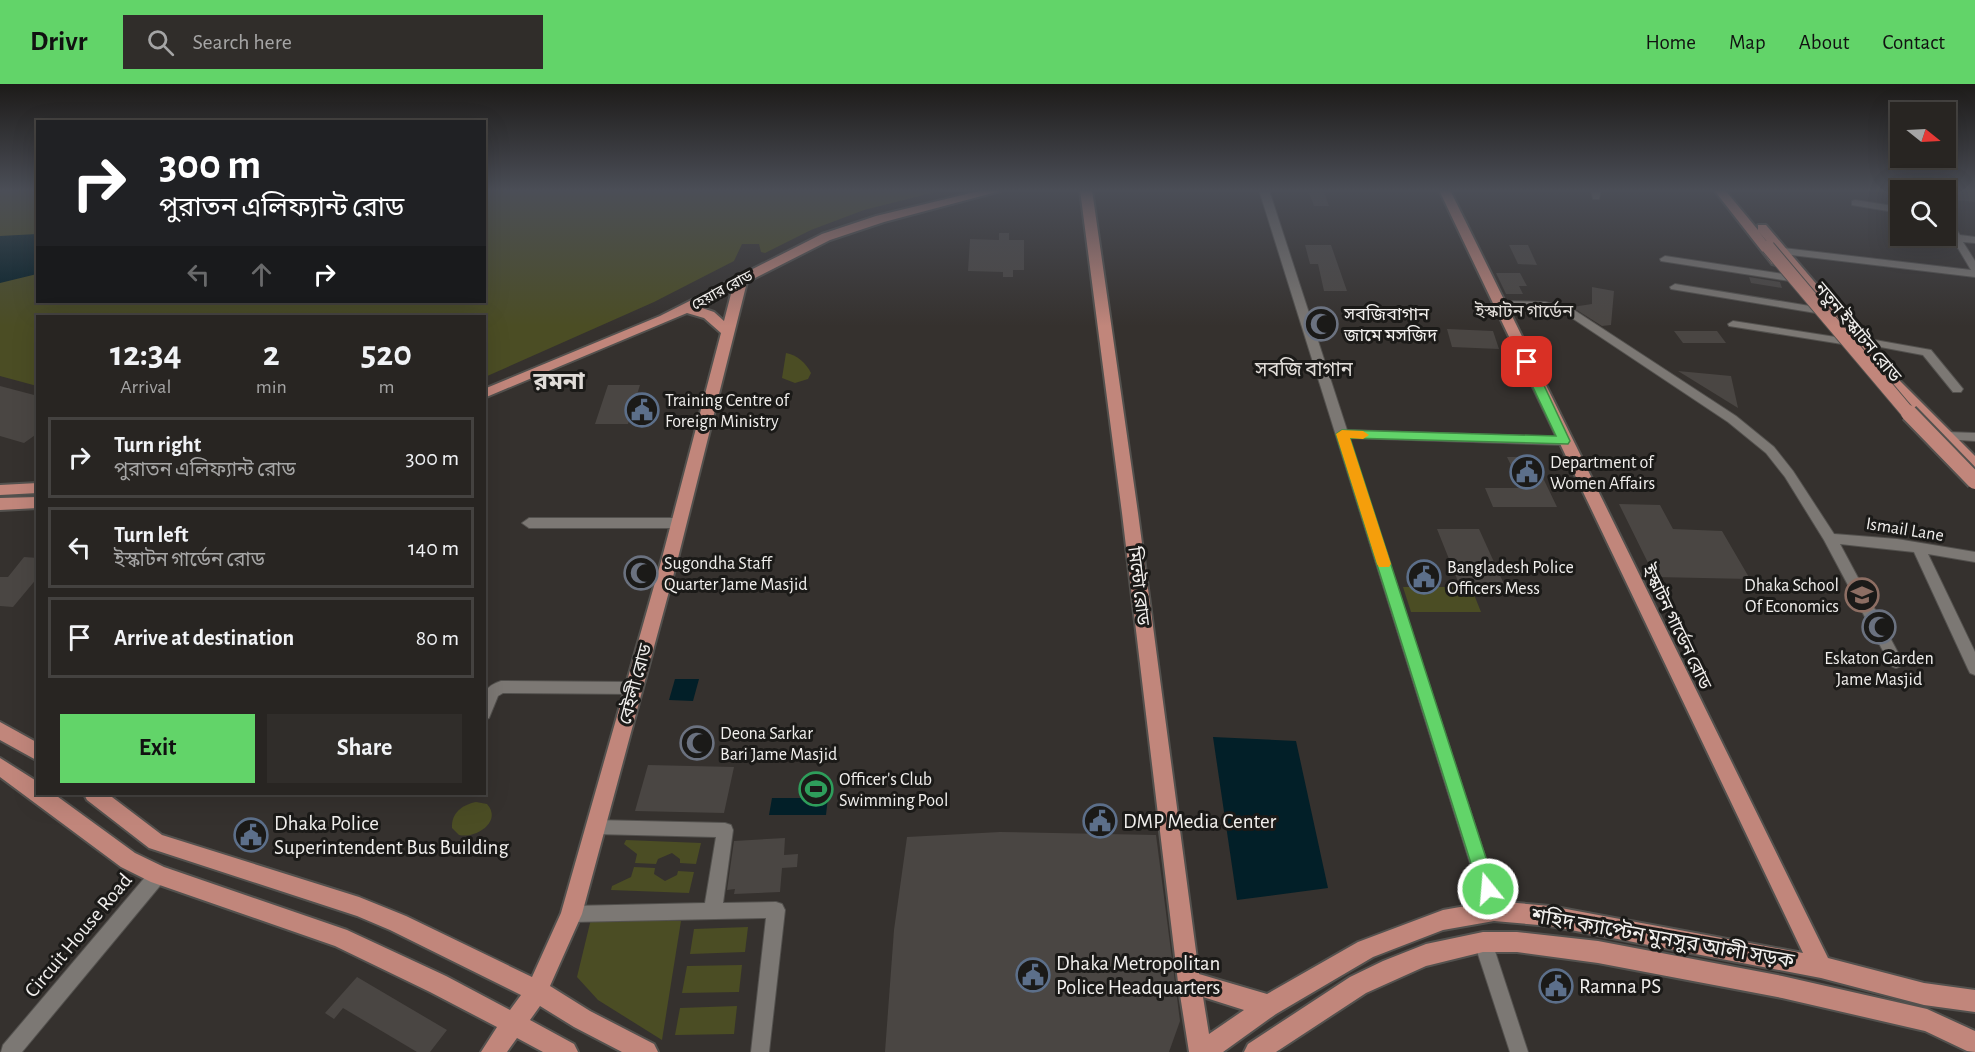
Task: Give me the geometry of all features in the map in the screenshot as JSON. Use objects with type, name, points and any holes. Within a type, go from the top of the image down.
[{"type":"main road","points":[[486,381],[657,310],[808,235]]},
{"type":"main road","name":"হেয়ার রোড","points":[[486,393],[605,345],[684,309],[831,235]]},
{"type":"main road","name":"মিন্টো রোড","points":[[1092,235],[1189,981],[1203,1052]]},
{"type":"main road","name":"ইস্কাটন গার্ডেন রোড","points":[[1466,235],[1821,967]]},
{"type":"main road","name":"নতুন ইস্কাটন রোড","points":[[1757,235],[1853,355],[1924,437],[1975,490]]},
{"type":"main road","name":"নতুন ইস্কাটন রোড","points":[[1770,235],[1889,378],[1975,465]]},
{"type":"main road","points":[[1764,244],[1911,416],[1975,481]]},
{"type":"main road","name":"বেইলী রোড","points":[[493,1052],[537,991],[571,914],[634,688],[741,280]]},
{"type":"main road","points":[[684,309],[710,314],[728,333]]},
{"type":"main road","points":[[1853,355],[1871,356]]},
{"type":"main road","points":[[1889,378],[1914,409],[1975,474]]},
{"type":"main road","points":[[0,488],[28,498]]},
{"type":"main road","points":[[0,504],[28,498]]},
{"type":"main road","points":[[0,510],[28,498]]},
{"type":"main road","points":[[0,729],[36,752]]},
{"type":"main road","points":[[0,766],[36,792]]},
{"type":"main road","points":[[41,795],[128,860],[158,875],[339,937],[513,1023],[566,1052]]},
{"type":"main road","points":[[95,795],[156,842],[359,907],[439,942],[537,991],[582,1020],[646,1052]]},
{"type":"main road","name":"শহিদ ক্যাপ্টেন মুনসুর আলী সড়ক","points":[[1203,1052],[1269,1006],[1366,949],[1443,920],[1494,911],[1550,916],[1821,967],[1924,994],[1975,1001]]},
{"type":"main road","name":"শহিদ ক্যাপ্টেন মুনসুর আলী সড়ক","points":[[1256,1052],[1358,985],[1391,969],[1425,955],[1483,942],[1517,942],[1598,952],[1782,987],[1927,1020],[1975,1042]]},
{"type":"main road","points":[[1189,981],[1269,1006]]},
{"type":"main road","points":[[1924,994],[1975,1010]]},
{"type":"main road","points":[[1927,1020],[1975,1030]]},
{"type":"street","points":[[1278,235],[1494,911]]},
{"type":"street","points":[[1957,237],[1975,240]]},
{"type":"street","points":[[1957,237],[1975,269]]},
{"type":"street","points":[[1783,251],[1975,274]]},
{"type":"street","points":[[1665,259],[1790,278]]},
{"type":"street","points":[[1675,287],[1816,310]]},
{"type":"street","points":[[1499,304],[1545,305],[1570,312],[1750,432],[1777,458],[1830,537],[1896,662]]},
{"type":"street","points":[[1733,324],[1842,341]]},
{"type":"street","points":[[1858,340],[1927,352],[1957,389]]},
{"type":"street","points":[[1342,434],[1564,441]]},
{"type":"street","points":[[1947,436],[1975,437]]},
{"type":"street","points":[[529,523],[678,523]]},
{"type":"street","name":"Ismail Lane","points":[[1830,537],[1897,544],[1975,557]]},
{"type":"street","points":[[1919,549],[1975,669]]},
{"type":"street","points":[[486,708],[492,692],[501,687],[634,688]]},
{"type":"street","points":[[595,827],[725,830],[713,910]]},
{"type":"street","name":"Circuit House Road","points":[[10,1052],[158,875]]},
{"type":"street","points":[[571,914],[776,910],[760,1052]]},
{"type":"street","points":[[1483,942],[1519,1052]]},
{"type":"green space","points":[[0,235],[36,235],[36,303],[486,303],[486,235],[801,235],[765,253],[761,252],[759,244],[742,244],[734,261],[654,302],[486,377],[486,315],[36,315],[36,386],[0,376]]},
{"type":"green space","points":[[786,353],[801,360],[807,366],[811,373],[808,379],[795,383],[782,378]]},
{"type":"green space","points":[[1403,587],[1471,587],[1481,612],[1411,612]]},
{"type":"green space","points":[[476,802],[487,804],[492,817],[489,823],[479,832],[465,836],[459,835],[452,828],[455,814],[466,805]]},
{"type":"green space","points":[[626,840],[701,843],[696,864],[680,863],[680,859],[672,853],[658,859],[656,864],[635,863],[637,854],[624,844]]},
{"type":"green space","points":[[634,867],[655,868],[654,874],[665,881],[677,875],[678,871],[694,872],[689,893],[611,890],[612,886],[631,877]]},
{"type":"green space","points":[[591,919],[681,921],[662,1040],[598,1000],[577,977]]},
{"type":"green space","points":[[748,927],[745,952],[690,954],[694,929]]},
{"type":"green space","points":[[742,965],[739,992],[682,993],[687,966]]},
{"type":"green space","points":[[737,1006],[734,1034],[675,1035],[680,1008]]},
{"type":"water","points":[[36,235],[36,274],[0,283],[0,236]]},
{"type":"water","points":[[675,679],[699,679],[693,701],[669,700]]},
{"type":"water","points":[[1213,737],[1296,741],[1328,888],[1237,900]]},
{"type":"water","name":"Officer's Club Swimming Pool","points":[[805,779],[830,779],[826,815],[769,815],[772,798],[803,798]]},
{"type":"building","points":[[999,235],[1009,235],[1009,240],[1024,240],[1024,270],[1013,270],[1013,277],[1003,277],[1003,272],[968,271],[970,239],[999,240]]},
{"type":"building","points":[[1305,245],[1331,245],[1347,291],[1324,291],[1318,264],[1310,264]]},
{"type":"building","points":[[1509,245],[1528,245],[1537,265],[1518,264]]},
{"type":"building","points":[[1496,273],[1520,273],[1527,286],[1519,286],[1523,294],[1506,294]]},
{"type":"building","points":[[1749,277],[1780,282],[1782,288],[1751,283]]},
{"type":"building","points":[[1592,287],[1614,291],[1611,325],[1602,326],[1572,307],[1592,304]]},
{"type":"building","name":"সবজিবাগান জামে মসজিদ","points":[[1313,317],[1328,317],[1333,332],[1318,332]]},
{"type":"building","points":[[1447,329],[1493,331],[1499,349],[1452,347]]},
{"type":"building","points":[[1674,331],[1717,331],[1726,343],[1683,343]]},
{"type":"building","points":[[1678,371],[1731,376],[1738,408]]},
{"type":"building","points":[[608,385],[640,385],[628,424],[595,424]]},
{"type":"building","points":[[0,386],[36,395],[36,434],[24,443],[0,436]]},
{"type":"building","name":"Department of Women Affairs","points":[[1507,457],[1533,457],[1557,507],[1493,507],[1485,488],[1522,488]]},
{"type":"building","points":[[1619,504],[1660,505],[1673,529],[1722,531],[1750,579],[1655,577]]},
{"type":"building","points":[[1437,529],[1479,529],[1508,593],[1463,594]]},
{"type":"building","points":[[24,557],[36,558],[36,579],[13,607],[0,606],[0,577],[8,577]]},
{"type":"building","points":[[648,765],[734,767],[724,813],[635,811]]},
{"type":"building","name":"Dhaka Metropolitan Police Headquarters","points":[[1000,832],[1156,835],[1180,1021],[1169,1052],[885,1052],[894,930],[907,837]]},
{"type":"building","points":[[785,838],[784,855],[798,854],[797,867],[782,868],[780,892],[734,894],[735,889],[727,890],[734,841]]},
{"type":"building","points":[[357,977],[447,1030],[430,1052],[417,1052],[343,1008],[334,1019],[325,1013]]},
{"type":"slow traffic","points":[[1363,435],[1342,434],[1384,564]]},
{"type":"place","name":"সবজিবাগান জামে মসজিদ","points":[[1321,324]]},
{"type":"place","name":"Training Centre of Foreign Ministry","points":[[642,410]]},
{"type":"place","name":"Department of Women Affairs","points":[[1527,472]]},
{"type":"place","name":"Sugondha Staff Quarter Jame Masjid","points":[[641,573]]},
{"type":"place","name":"Bangladesh Police Officers Mess","points":[[1424,577]]},
{"type":"place","name":"Dhaka School Of Economics","points":[[1862,595]]},
{"type":"place","name":"Eskaton Garden Jame Masjid","points":[[1879,627]]},
{"type":"place","name":"Deona Sarkar Bari Jame Masjid","points":[[697,743]]},
{"type":"place","name":"Officer's Club Swimming Pool","points":[[816,789]]},
{"type":"place","name":"DMP Media Center","points":[[1100,821]]},
{"type":"place","name":"Dhaka Police Superintendent Bus Building","points":[[251,835]]},
{"type":"place","name":"Dhaka Metropolitan Police Headquarters","points":[[1033,975]]},
{"type":"place","name":"Ramna PS","points":[[1556,986]]},
{"type":"district","name":"ইস্কাটন গার্ডেন","points":[[1524,311]]},
{"type":"district","name":"সবজি বাগান","points":[[1304,369]]},
{"type":"district","name":"রমনা","points":[[559,381]]},
{"type":"route","points":[[1488,889],[1342,434],[1564,441],[1527,362]]}]
